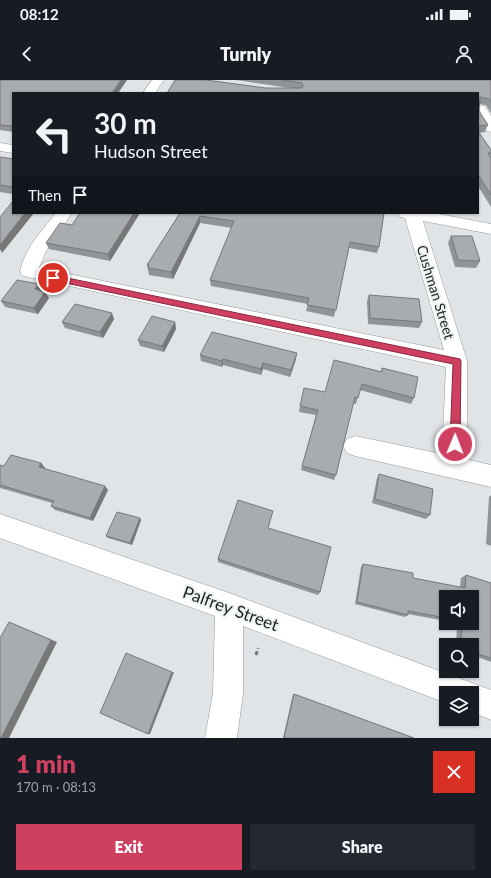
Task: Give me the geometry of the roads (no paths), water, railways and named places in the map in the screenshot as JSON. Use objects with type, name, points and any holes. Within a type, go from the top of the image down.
[{"type":"street","points":[[150,92],[158,80]]},
{"type":"street","points":[[483,109],[491,128]]},
{"type":"street","points":[[0,147],[12,149]]},
{"type":"street","points":[[63,214],[38,250],[29,266],[30,272],[457,361]]},
{"type":"street","points":[[409,214],[491,229]]},
{"type":"street","name":"Cushman Street","points":[[409,214],[457,361],[455,444],[452,467]]},
{"type":"street","points":[[355,446],[491,476]]},
{"type":"street","name":"Palfrey Street","points":[[0,526],[229,607],[441,686]]},
{"type":"street","points":[[221,738],[228,693],[229,607]]},
{"type":"street","points":[[479,700],[491,705]]}]
